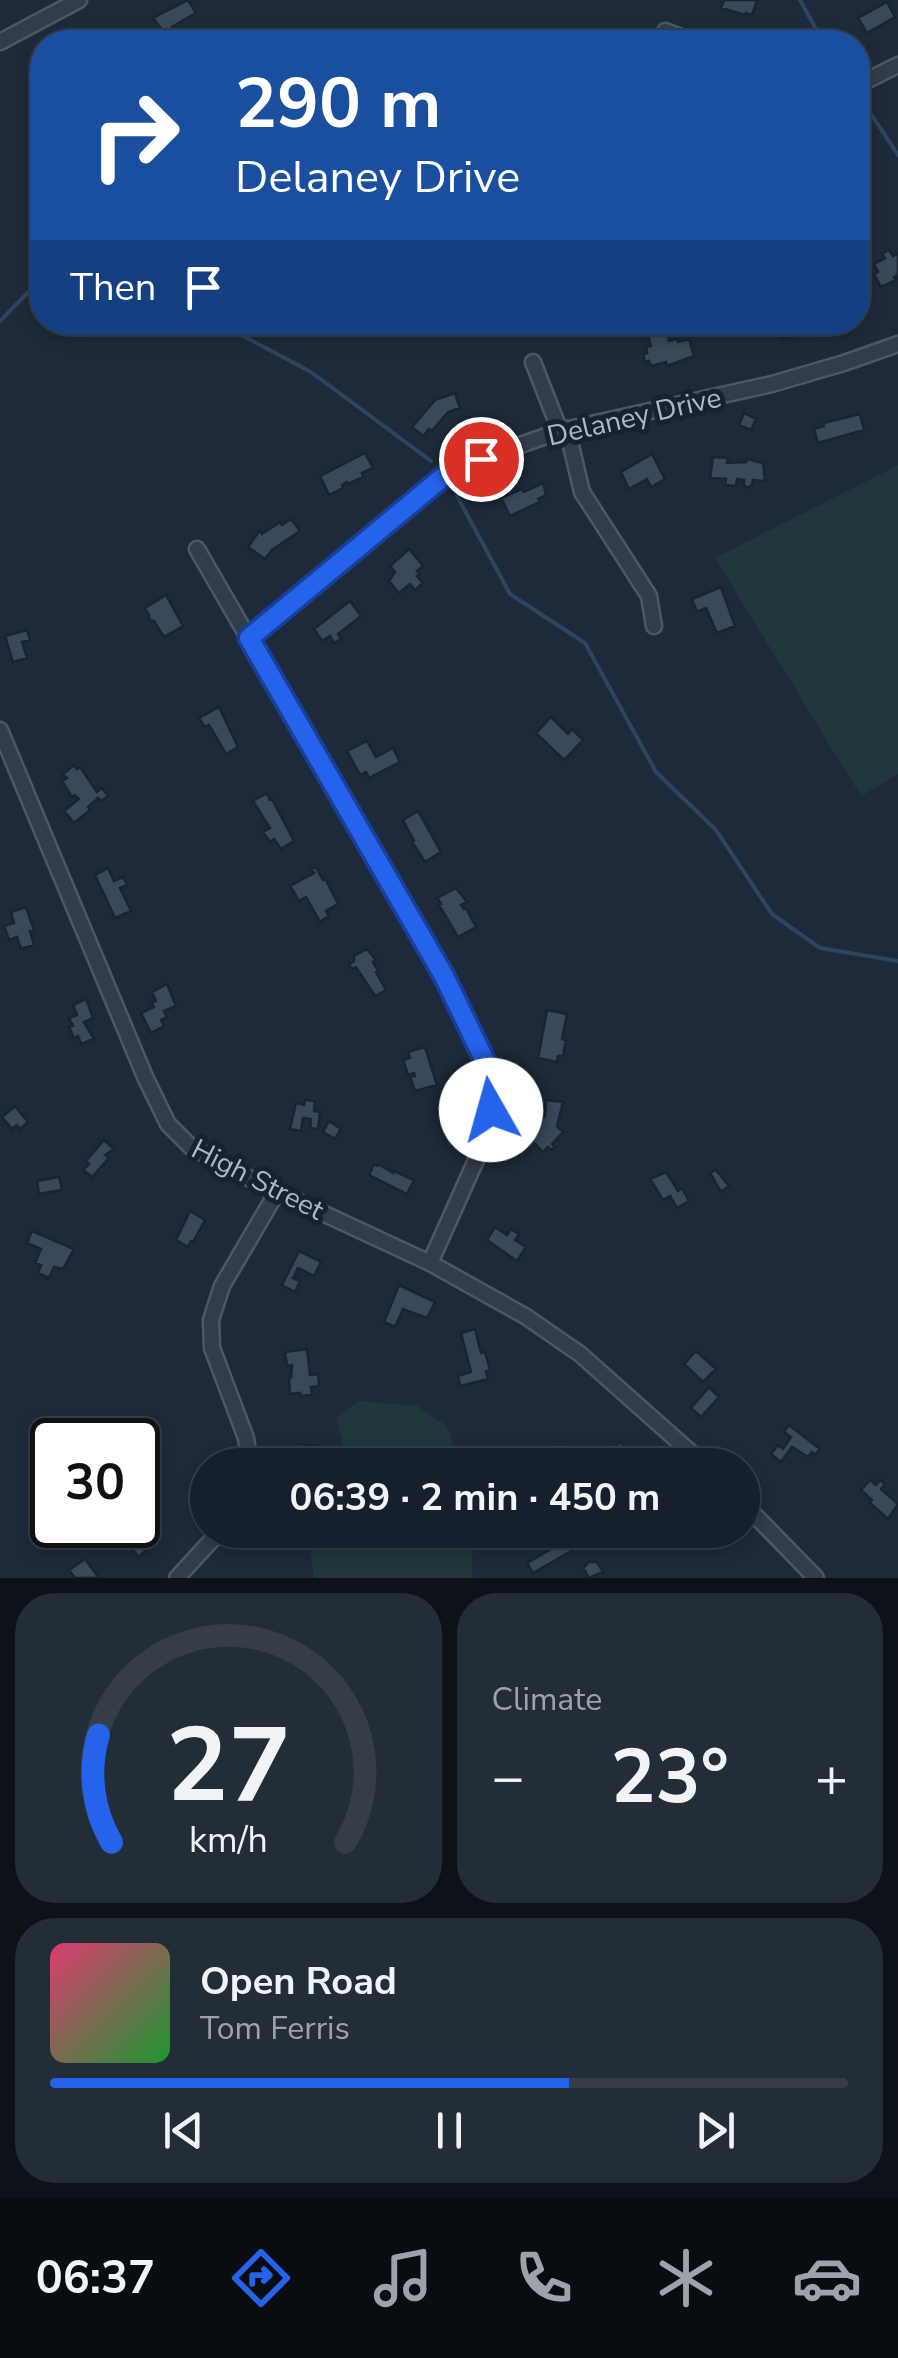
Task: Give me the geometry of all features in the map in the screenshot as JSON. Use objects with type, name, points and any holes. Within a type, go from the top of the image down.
[{"type":"street","points":[[0,42],[79,0]]},
{"type":"street","points":[[870,79],[898,65]]},
{"type":"street","name":"Delaney Drive","points":[[249,638],[443,477],[481,459],[564,430],[772,384],[898,344]]},
{"type":"street","points":[[532,362],[564,430],[582,492],[649,596],[654,626]]},
{"type":"street","points":[[196,549],[444,976],[486,1063],[491,1110],[476,1158],[430,1263]]},
{"type":"street","name":"High Street","points":[[0,730],[168,1124],[191,1148],[430,1263],[525,1316],[580,1354],[686,1448]]},
{"type":"street","points":[[247,1448],[212,1348],[211,1320],[222,1286],[277,1192]]},
{"type":"street","points":[[760,1520],[816,1578]]},
{"type":"street","points":[[178,1578],[205,1548]]},
{"type":"green space","points":[[898,465],[898,774],[861,796],[715,558]]},
{"type":"green space","points":[[358,1401],[417,1406],[447,1426],[454,1448],[344,1448],[336,1418]]},
{"type":"green space","points":[[310,1548],[473,1548],[473,1578],[314,1578]]},
{"type":"building","points":[[188,0],[196,13],[172,27],[174,30],[162,30],[153,18]]},
{"type":"building","points":[[724,0],[757,1],[752,15],[745,15],[721,8]]},
{"type":"building","points":[[887,2],[895,17],[870,31],[858,18]]},
{"type":"building","points":[[889,250],[893,256],[898,253],[898,275],[881,287],[874,264],[885,258],[882,254]]},
{"type":"building","points":[[648,335],[668,335],[669,341],[678,342],[689,339],[694,356],[667,366],[666,362],[651,366],[643,354],[651,346]]},
{"type":"building","points":[[455,393],[460,408],[448,412],[432,431],[429,429],[423,436],[412,427],[435,400]]},
{"type":"building","points":[[744,413],[756,419],[751,430],[739,425]]},
{"type":"building","points":[[860,414],[864,430],[818,443],[814,429]]},
{"type":"building","points":[[365,453],[373,468],[329,495],[320,476]]},
{"type":"building","points":[[652,454],[665,479],[651,487],[647,479],[629,489],[621,472]]},
{"type":"building","points":[[713,457],[728,458],[727,463],[747,459],[763,463],[765,481],[753,480],[747,488],[744,480],[737,479],[736,486],[725,485],[726,479],[710,478]]},
{"type":"building","points":[[543,483],[546,495],[538,499],[540,502],[510,516],[501,498]]},
{"type":"building","points":[[291,519],[300,531],[265,559],[248,547],[260,530],[262,534]]},
{"type":"building","points":[[409,549],[423,566],[417,576],[423,583],[415,590],[410,584],[399,593],[389,581],[395,572],[390,566]]},
{"type":"building","points":[[721,587],[735,626],[717,633],[706,608],[697,612],[692,599]]},
{"type":"building","points":[[166,595],[183,626],[164,637],[154,621],[149,620],[145,608]]},
{"type":"building","points":[[350,601],[361,616],[338,634],[341,639],[334,643],[330,636],[322,641],[314,629]]},
{"type":"building","points":[[27,630],[30,640],[22,642],[27,658],[13,662],[5,636]]},
{"type":"building","points":[[219,707],[238,747],[226,754],[209,725],[205,727],[199,718]]},
{"type":"building","points":[[551,717],[568,734],[572,729],[583,740],[564,760],[536,733]]},
{"type":"building","points":[[367,741],[376,757],[393,748],[400,762],[369,778],[366,772],[360,775],[347,751]]},
{"type":"building","points":[[74,765],[80,767],[97,792],[102,788],[108,796],[101,801],[98,798],[74,823],[64,811],[79,799],[72,797],[62,781],[67,778],[63,774]]},
{"type":"building","points":[[267,793],[294,841],[281,849],[263,832],[270,828],[253,801]]},
{"type":"building","points":[[418,811],[441,852],[425,862],[403,820]]},
{"type":"building","points":[[316,867],[338,904],[326,911],[329,916],[320,922],[306,897],[299,901],[290,886],[314,873],[311,869]]},
{"type":"building","points":[[108,868],[114,881],[123,877],[127,885],[120,888],[131,911],[115,918],[95,875]]},
{"type":"building","points":[[456,888],[467,902],[461,905],[476,927],[458,937],[437,898]]},
{"type":"building","points":[[26,907],[34,930],[30,931],[34,945],[21,949],[17,937],[9,940],[4,926],[14,923],[11,912]]},
{"type":"building","points":[[367,949],[376,960],[376,972],[386,990],[375,996],[356,967],[352,969],[349,965],[354,956]]},
{"type":"building","points":[[167,984],[176,1006],[164,1011],[164,1026],[151,1033],[141,1013],[154,1007],[152,992]]},
{"type":"building","points":[[86,999],[93,1018],[84,1022],[94,1039],[81,1044],[78,1036],[74,1038],[69,1018],[77,1015],[73,1005]]},
{"type":"building","points":[[547,1010],[567,1014],[563,1056],[558,1056],[557,1062],[538,1058]]},
{"type":"building","points":[[425,1047],[437,1085],[415,1091],[410,1077],[414,1073],[408,1075],[403,1060],[410,1058],[408,1052]]},
{"type":"building","points":[[305,1100],[315,1101],[314,1111],[320,1112],[318,1129],[310,1128],[311,1119],[303,1118],[301,1131],[290,1129],[296,1103],[304,1105]]},
{"type":"building","points":[[546,1100],[563,1102],[557,1126],[563,1132],[552,1144],[552,1150],[548,1147],[543,1152],[527,1136],[545,1116]]},
{"type":"building","points":[[15,1106],[28,1122],[20,1129],[17,1125],[12,1129],[2,1117]]},
{"type":"building","points":[[329,1121],[341,1129],[335,1139],[323,1132]]},
{"type":"building","points":[[104,1140],[114,1149],[105,1155],[109,1158],[92,1177],[83,1170]]},
{"type":"building","points":[[374,1164],[414,1180],[407,1194],[369,1175]]},
{"type":"building","points":[[716,1170],[729,1186],[721,1192],[710,1173]]},
{"type":"building","points":[[666,1172],[689,1201],[677,1208],[670,1196],[663,1200],[650,1179]]},
{"type":"building","points":[[59,1177],[62,1190],[39,1194],[37,1181]]},
{"type":"building","points":[[190,1211],[205,1220],[188,1247],[176,1240]]},
{"type":"building","points":[[495,1227],[507,1235],[511,1229],[519,1234],[515,1240],[526,1247],[517,1261],[487,1240]]},
{"type":"building","points":[[32,1231],[74,1249],[63,1269],[54,1267],[49,1278],[38,1273],[41,1265],[35,1263],[41,1249],[27,1243]]},
{"type":"building","points":[[299,1251],[321,1262],[314,1276],[298,1268],[293,1278],[300,1281],[295,1292],[282,1285]]},
{"type":"building","points":[[399,1285],[435,1302],[427,1318],[403,1309],[395,1327],[384,1322]]},
{"type":"building","points":[[475,1329],[490,1370],[486,1371],[488,1379],[460,1386],[458,1376],[471,1372],[461,1333]]},
{"type":"building","points":[[307,1349],[310,1375],[318,1374],[319,1386],[311,1387],[312,1395],[290,1394],[292,1365],[287,1366],[285,1352]]},
{"type":"building","points":[[696,1351],[716,1369],[703,1382],[684,1364]]},
{"type":"building","points":[[709,1387],[719,1397],[701,1417],[691,1408]]},
{"type":"building","points":[[789,1425],[820,1449],[815,1455],[812,1452],[808,1457],[792,1447],[781,1462],[771,1454],[778,1445],[783,1449],[791,1437],[784,1432]]},
{"type":"building","points":[[870,1480],[876,1485],[880,1480],[885,1484],[881,1489],[898,1504],[888,1519],[861,1490]]},
{"type":"building","points":[[131,1548],[148,1548],[139,1557]]},
{"type":"building","points":[[553,1548],[576,1548],[533,1573],[527,1563]]},
{"type":"building","points":[[85,1559],[99,1578],[75,1578],[69,1570]]},
{"type":"building","points":[[589,1562],[597,1562],[603,1572],[589,1578],[583,1568]]},
{"type":"waterway","points":[[800,0],[816,30]]},
{"type":"waterway","points":[[870,113],[898,155]]},
{"type":"waterway","points":[[0,321],[30,290]]},
{"type":"waterway","points":[[241,335],[311,372],[431,461]]},
{"type":"waterway","points":[[457,496],[510,594],[585,643],[656,772],[716,830],[772,914],[820,948],[898,961]]},
{"type":"route","points":[[481,459],[443,477],[249,638],[444,976],[486,1063],[491,1110]]}]
